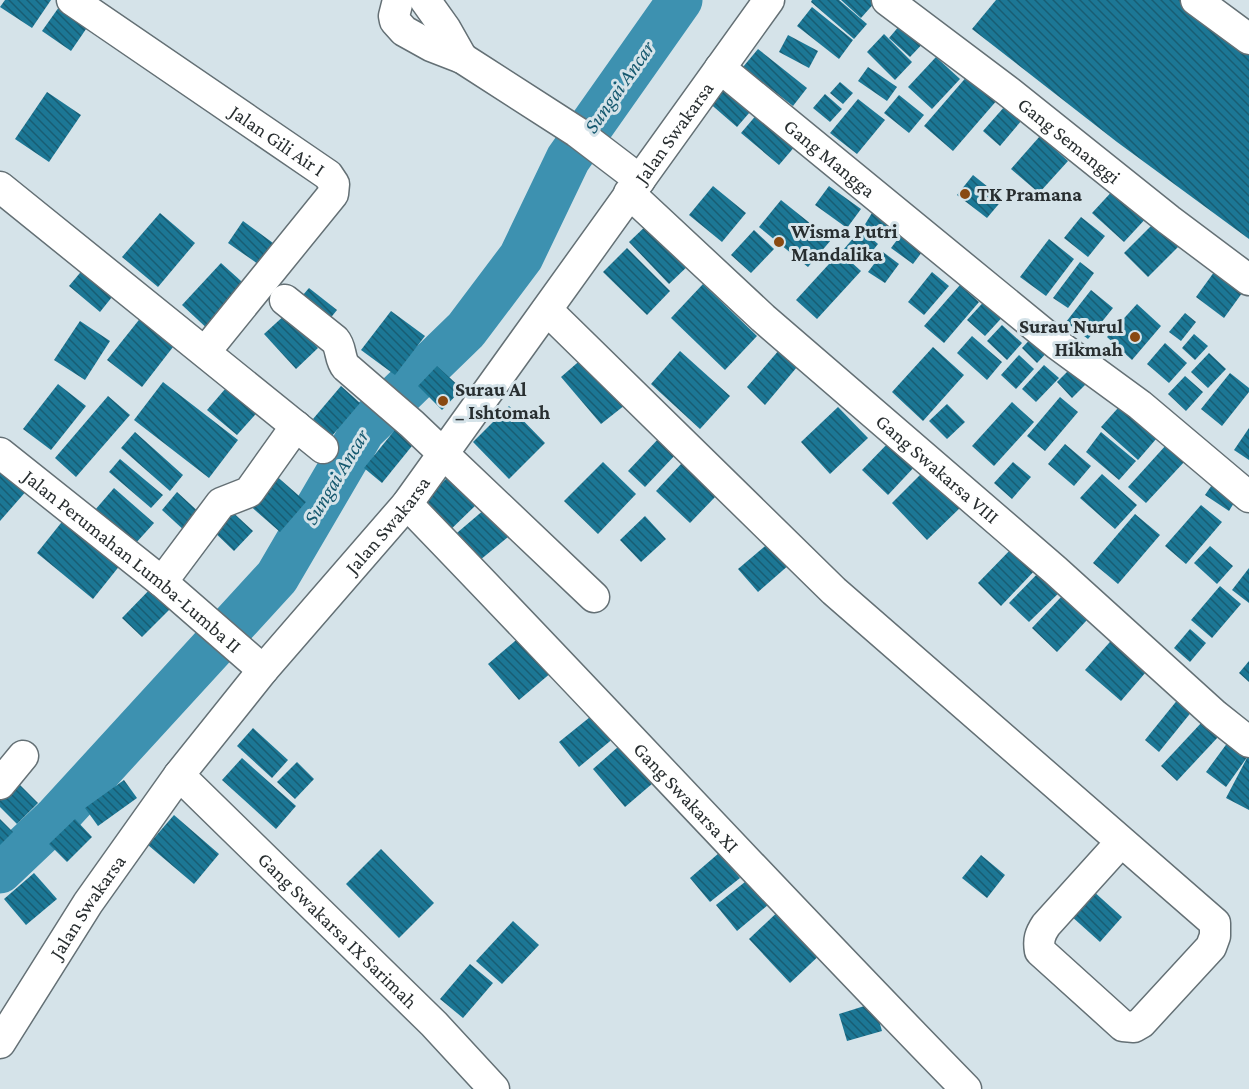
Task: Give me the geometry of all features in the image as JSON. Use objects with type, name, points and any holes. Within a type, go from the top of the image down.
[{"type":"street","name":"Jalan Gili Air I","points":[[72,0],[328,175],[334,184],[333,194],[205,352]]},
{"type":"street","name":"Gang Swakarsa VIII","points":[[398,0],[394,16],[395,21],[404,31],[431,46],[462,58],[577,132],[630,180],[763,318],[1055,570],[1215,715],[1249,742]]},
{"type":"street","points":[[425,0],[445,28],[462,58]]},
{"type":"street","name":"Jalan Swakarsa","points":[[0,1043],[88,903],[258,666],[407,504],[547,310],[630,180],[720,68],[769,0]]},
{"type":"street","name":"Gang Semanggi","points":[[887,0],[1009,92],[1169,220],[1249,280]]},
{"type":"street","points":[[1196,0],[1249,39]]},
{"type":"street","name":"Gang Mangga","points":[[720,68],[1058,345],[1140,405],[1249,497]]},
{"type":"street","points":[[0,187],[323,448]]},
{"type":"street","points":[[285,300],[335,340],[339,344],[343,363],[412,424],[594,597]]},
{"type":"street","points":[[547,310],[834,591],[1215,923],[1215,936],[1211,947],[1141,1023],[1134,1027],[1123,1026],[1040,951],[1038,941],[1046,925],[1121,842]]},
{"type":"street","points":[[162,582],[221,503],[249,492],[296,426]]},
{"type":"street","name":"Jalan Perumahan Lumba-Lumba II","points":[[0,453],[162,582],[258,666]]},
{"type":"street","name":"Gang Swakarsa XI","points":[[407,504],[966,1089]]},
{"type":"street","points":[[0,784],[23,756]]},
{"type":"street","name":"Gang Swakarsa IX Sarimah","points":[[179,775],[425,1016],[494,1089]]},
{"type":"building","points":[[5,0],[51,0],[32,28],[0,7]]},
{"type":"building","points":[[64,0],[95,16],[71,51],[42,31]]},
{"type":"building","points":[[812,0],[839,0],[867,24],[854,39],[811,2]]},
{"type":"building","points":[[841,0],[877,0],[861,18]]},
{"type":"building","points":[[996,0],[1181,0],[1249,50],[1249,239],[1117,142],[972,29]]},
{"type":"building","points":[[812,7],[853,40],[839,59],[797,26]]},
{"type":"building","points":[[906,18],[928,38],[910,57],[889,38]]},
{"type":"building","points":[[884,34],[912,62],[895,80],[867,52]]},
{"type":"building","points":[[788,35],[818,51],[809,68],[779,52]]},
{"type":"building","points":[[758,49],[807,88],[793,106],[743,67]]},
{"type":"building","points":[[936,57],[960,79],[932,109],[908,87]]},
{"type":"building","points":[[868,67],[897,87],[887,101],[858,81]]},
{"type":"building","points":[[969,74],[998,99],[953,151],[924,126]]},
{"type":"building","points":[[725,79],[756,105],[737,127],[707,101]]},
{"type":"building","points":[[840,82],[853,93],[843,104],[830,93]]},
{"type":"building","points":[[47,92],[81,115],[49,162],[15,139]]},
{"type":"building","points":[[825,94],[842,109],[830,122],[813,108]]},
{"type":"building","points":[[899,95],[924,115],[909,133],[884,113]]},
{"type":"building","points":[[858,99],[885,120],[857,154],[830,133]]},
{"type":"building","points":[[764,106],[802,138],[779,165],[741,133]]},
{"type":"building","points":[[1005,106],[1022,120],[1000,146],[983,131]]},
{"type":"building","points":[[1040,136],[1068,161],[1039,193],[1011,169]]},
{"type":"building","points":[[973,175],[1003,199],[987,218],[957,195]]},
{"type":"building","points":[[713,186],[746,213],[722,242],[689,215]]},
{"type":"building","points":[[829,186],[861,209],[847,228],[815,205]]},
{"type":"building","points":[[1117,186],[1149,215],[1124,242],[1092,213]]},
{"type":"building","points":[[781,200],[831,240],[808,267],[759,227]]},
{"type":"building","points":[[878,203],[894,212],[881,236],[864,226]]},
{"type":"building","points":[[160,213],[195,243],[158,287],[122,257]]},
{"type":"building","points":[[1081,217],[1105,236],[1088,257],[1064,238]]},
{"type":"building","points":[[243,221],[273,243],[258,264],[228,243]]},
{"type":"building","points":[[651,221],[691,263],[669,284],[629,242]]},
{"type":"building","points":[[1154,223],[1178,247],[1148,277],[1124,253]]},
{"type":"building","points":[[906,228],[928,244],[913,264],[891,248]]},
{"type":"building","points":[[861,229],[878,244],[862,264],[844,249]]},
{"type":"building","points":[[754,230],[774,249],[751,273],[731,255]]},
{"type":"building","points":[[1049,239],[1074,259],[1046,296],[1020,277]]},
{"type":"building","points":[[627,248],[670,291],[647,315],[603,272]]},
{"type":"building","points":[[840,252],[861,271],[817,319],[796,300]]},
{"type":"building","points":[[883,252],[899,264],[885,283],[868,272]]},
{"type":"building","points":[[90,261],[120,287],[100,312],[69,286]]},
{"type":"building","points":[[1080,262],[1094,273],[1068,308],[1053,298]]},
{"type":"building","points":[[221,263],[251,290],[212,333],[182,305]]},
{"type":"building","points":[[1217,268],[1245,289],[1224,318],[1196,297]]},
{"type":"building","points":[[932,272],[949,286],[924,315],[908,302]]},
{"type":"building","points":[[703,284],[757,336],[725,370],[671,318]]},
{"type":"building","points":[[960,285],[979,302],[944,343],[924,326]]},
{"type":"building","points":[[309,288],[337,310],[324,326],[296,303]]},
{"type":"building","points":[[1091,290],[1113,308],[1088,339],[1066,322]]},
{"type":"building","points":[[990,295],[1008,311],[985,336],[967,320]]},
{"type":"building","points":[[1137,304],[1161,326],[1132,360],[1107,337]]},
{"type":"building","points":[[146,311],[180,338],[142,387],[107,360]]},
{"type":"building","points":[[391,311],[425,336],[395,375],[361,350]]},
{"type":"building","points":[[287,313],[318,348],[296,369],[264,334]]},
{"type":"building","points":[[1185,313],[1196,322],[1181,341],[1169,332]]},
{"type":"building","points":[[80,321],[110,341],[85,380],[54,360]]},
{"type":"building","points":[[1002,325],[1022,343],[1007,360],[987,341]]},
{"type":"building","points":[[1037,332],[1052,347],[1037,363],[1022,348]]},
{"type":"building","points":[[1194,334],[1208,346],[1195,360],[1182,348]]},
{"type":"building","points":[[972,336],[1002,362],[987,380],[957,353]]},
{"type":"building","points":[[1165,343],[1187,363],[1169,383],[1147,364]]},
{"type":"building","points":[[933,347],[964,375],[923,421],[892,392]]},
{"type":"building","points":[[780,349],[797,367],[765,405],[747,387]]},
{"type":"building","points":[[680,351],[730,396],[700,429],[651,384]]},
{"type":"building","points":[[1209,353],[1226,369],[1208,388],[1191,372]]},
{"type":"building","points":[[1019,355],[1034,369],[1016,389],[1001,375]]},
{"type":"building","points":[[584,357],[625,405],[601,424],[561,377]]},
{"type":"building","points":[[1044,365],[1059,378],[1036,402],[1022,389]]},
{"type":"building","points":[[437,366],[462,389],[442,410],[418,386]]},
{"type":"building","points":[[1073,366],[1089,381],[1072,398],[1057,382]]},
{"type":"building","points":[[1230,373],[1249,388],[1249,392],[1222,426],[1201,409]]},
{"type":"building","points":[[1185,376],[1203,392],[1186,411],[1168,394]]},
{"type":"building","points":[[232,381],[262,407],[237,435],[207,410]]},
{"type":"building","points":[[163,382],[238,440],[209,478],[134,420]]},
{"type":"building","points":[[58,384],[86,406],[51,450],[23,429]]},
{"type":"building","points":[[341,386],[360,403],[332,436],[313,419]]},
{"type":"building","points":[[108,396],[130,415],[76,477],[55,458]]},
{"type":"building","points":[[1060,397],[1078,412],[1045,451],[1027,436]]},
{"type":"building","points":[[1126,399],[1163,431],[1138,460],[1101,427]]},
{"type":"building","points":[[1012,402],[1034,422],[994,466],[972,446]]},
{"type":"building","points":[[947,404],[965,422],[947,439],[929,421]]},
{"type":"building","points":[[509,406],[545,443],[509,479],[473,442]]},
{"type":"building","points":[[838,407],[868,438],[830,474],[801,442]]},
{"type":"building","points":[[398,426],[416,441],[382,483],[364,468]]},
{"type":"building","points":[[1249,428],[1249,460],[1234,450]]},
{"type":"building","points":[[135,432],[183,475],[170,491],[121,448]]},
{"type":"building","points":[[1101,432],[1136,461],[1119,480],[1086,452]]},
{"type":"building","points":[[660,437],[677,453],[645,487],[628,471]]},
{"type":"building","points":[[892,439],[918,463],[888,495],[862,470]]},
{"type":"building","points":[[1065,444],[1091,466],[1074,486],[1048,464]]},
{"type":"building","points":[[1167,444],[1185,461],[1146,503],[1128,487]]},
{"type":"building","points":[[120,459],[163,495],[151,508],[109,472]]},
{"type":"building","points":[[603,462],[636,494],[598,534],[564,501]]},
{"type":"building","points":[[1013,462],[1031,477],[1012,499],[994,483]]},
{"type":"building","points":[[682,463],[716,496],[690,523],[656,491]]},
{"type":"building","points":[[0,464],[28,489],[0,521]]},
{"type":"building","points":[[929,466],[965,503],[927,540],[892,503]]},
{"type":"building","points":[[273,473],[306,502],[280,532],[247,503]]},
{"type":"building","points":[[1102,474],[1137,505],[1115,529],[1080,498]]},
{"type":"building","points":[[448,477],[476,505],[444,536],[417,507]]},
{"type":"building","points":[[1214,482],[1237,498],[1229,511],[1205,495]]},
{"type":"building","points":[[114,488],[154,523],[135,544],[95,510]]},
{"type":"building","points":[[177,492],[202,515],[186,532],[162,510]]},
{"type":"building","points":[[1201,505],[1222,522],[1186,564],[1165,546]]},
{"type":"building","points":[[226,506],[253,531],[234,551],[208,526]]},
{"type":"building","points":[[485,509],[508,537],[474,565],[451,538]]},
{"type":"building","points":[[1135,514],[1160,535],[1118,584],[1093,563]]},
{"type":"building","points":[[645,516],[666,539],[641,562],[620,540]]},
{"type":"building","points":[[65,518],[121,564],[93,599],[37,553]]},
{"type":"building","points":[[771,541],[790,564],[758,592],[738,569]]},
{"type":"building","points":[[1014,546],[1037,568],[1001,606],[978,583]]},
{"type":"building","points":[[1210,546],[1233,566],[1217,584],[1194,563]]},
{"type":"building","points":[[1044,567],[1065,587],[1029,622],[1009,603]]},
{"type":"building","points":[[1249,568],[1249,603],[1232,590]]},
{"type":"building","points":[[155,584],[175,604],[142,637],[122,618]]},
{"type":"building","points":[[1220,586],[1241,604],[1212,638],[1191,620]]},
{"type":"building","points":[[1062,596],[1087,620],[1057,652],[1032,628]]},
{"type":"building","points":[[1190,629],[1206,643],[1190,662],[1174,648]]},
{"type":"building","points":[[1117,634],[1152,665],[1121,701],[1085,670]]},
{"type":"building","points":[[521,636],[552,672],[519,700],[488,664]]},
{"type":"building","points":[[1249,661],[1249,682],[1239,673]]},
{"type":"building","points":[[1183,693],[1197,705],[1159,752],[1145,740]]},
{"type":"building","points":[[595,713],[615,737],[579,767],[559,742]]},
{"type":"building","points":[[1203,721],[1219,736],[1177,781],[1161,766]]},
{"type":"building","points":[[253,728],[288,760],[272,778],[237,746]]},
{"type":"building","points":[[627,739],[660,777],[625,807],[593,769]]},
{"type":"building","points":[[1228,742],[1249,755],[1249,810],[1226,798],[1248,756],[1226,787],[1206,772]]},
{"type":"building","points":[[242,758],[296,806],[276,829],[222,780]]},
{"type":"building","points":[[297,762],[314,779],[295,799],[277,782]]},
{"type":"building","points":[[124,780],[137,798],[98,826],[85,808]]},
{"type":"building","points":[[17,782],[38,803],[17,824],[0,807],[0,799]]},
{"type":"building","points":[[174,815],[219,854],[194,884],[148,845]]},
{"type":"building","points":[[0,819],[13,832],[0,845]]},
{"type":"building","points":[[75,819],[92,837],[67,862],[49,844]]},
{"type":"building","points":[[381,849],[434,903],[399,938],[346,884]]},
{"type":"building","points":[[719,853],[740,878],[710,902],[690,878]]},
{"type":"building","points":[[981,855],[1005,875],[987,898],[962,878]]},
{"type":"building","points":[[34,873],[57,899],[26,925],[4,899]]},
{"type":"building","points":[[755,874],[775,899],[737,931],[716,905]]},
{"type":"building","points":[[1092,890],[1122,917],[1100,942],[1070,915]]},
{"type":"building","points":[[784,906],[825,950],[790,983],[749,939]]},
{"type":"building","points":[[513,921],[539,945],[502,984],[476,961]]},
{"type":"building","points":[[470,964],[493,983],[463,1018],[440,999]]},
{"type":"building","points":[[874,1003],[882,1031],[847,1041],[839,1014]]},
{"type":"waterway","name":"Sungai Ancar","points":[[0,871],[57,817],[277,577],[363,430],[466,330],[521,257],[568,159],[680,0]]},
{"type":"place","name":"TK Pramana","points":[[965,194]]},
{"type":"place","name":"Wisma Putri Mandalika","points":[[779,242]]},
{"type":"place","name":"Surau Nurul Hikmah","points":[[1135,337]]},
{"type":"place","name":"Surau Al _ Ishtomah","points":[[443,401]]}]
